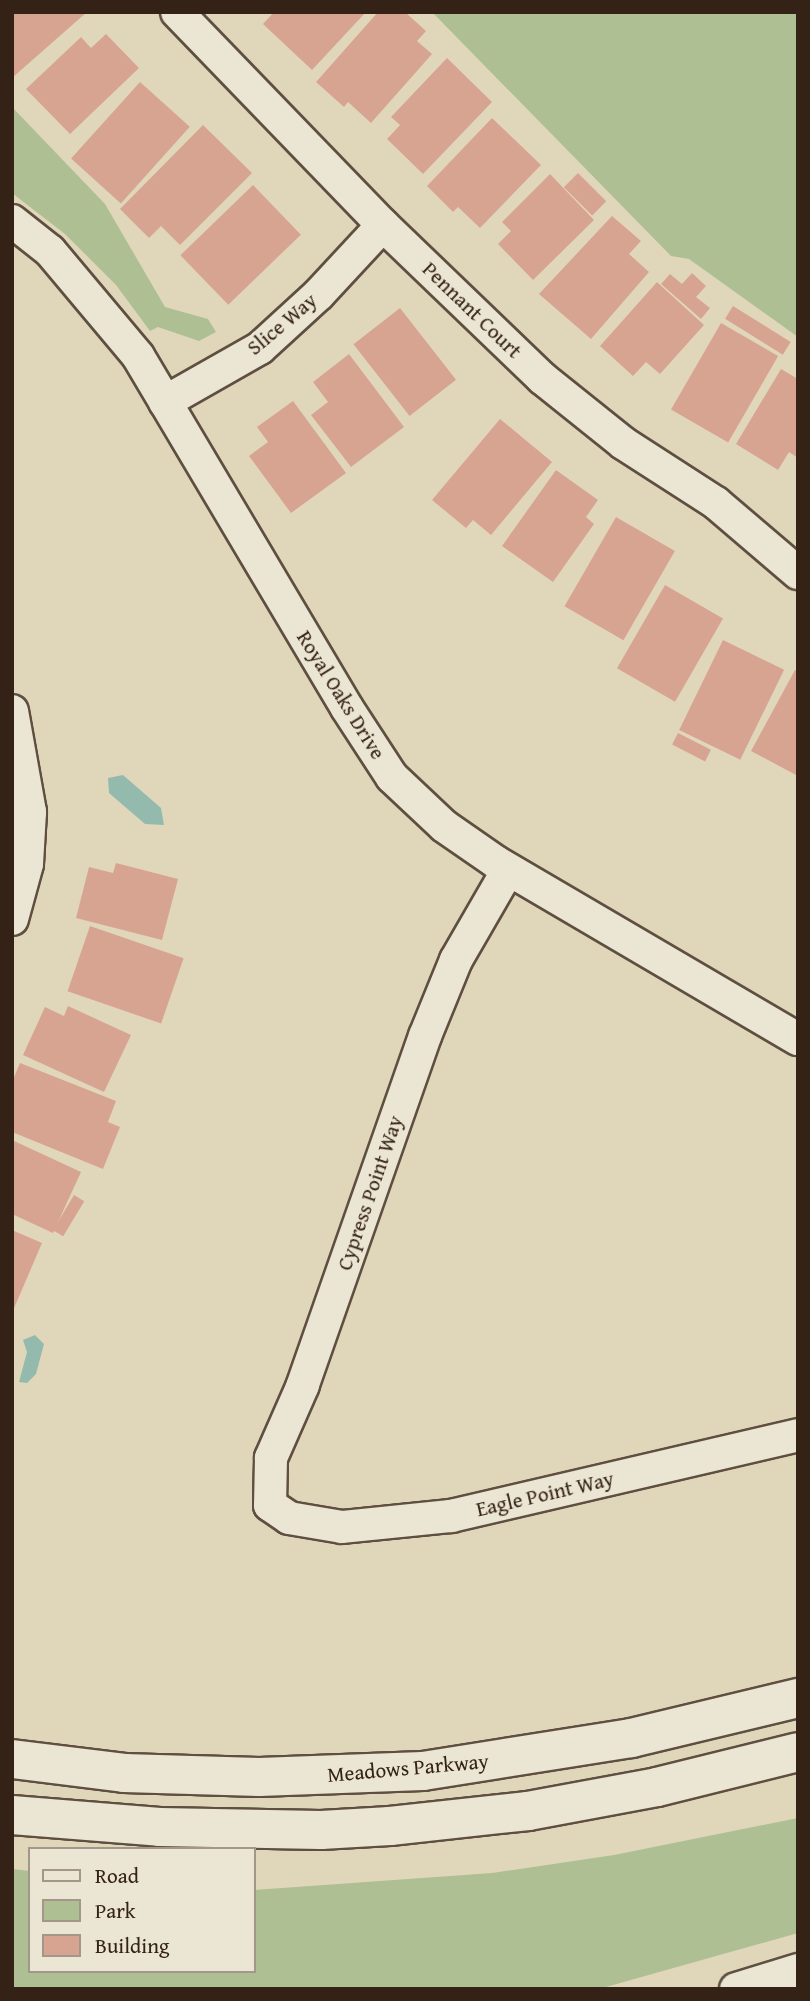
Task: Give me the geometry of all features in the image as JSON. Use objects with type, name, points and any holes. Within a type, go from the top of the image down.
[{"type":"main road","name":"Meadows Parkway","points":[[12,1759],[124,1773],[232,1776],[423,1771],[631,1738],[798,1698]]},
{"type":"main road","points":[[12,1815],[42,1821],[173,1827],[321,1830],[390,1826],[528,1811],[644,1790],[798,1752]]},
{"type":"street","name":"Pennant Court","points":[[177,12],[383,225],[542,378],[623,443],[716,503],[798,573]]},
{"type":"street","name":"Slice Way","points":[[165,402],[260,348],[319,295],[383,225]]},
{"type":"street","name":"Royal Oaks Drive","points":[[14,226],[89,293],[138,356],[392,777],[444,826],[508,870],[798,1038]]},
{"type":"street","points":[[12,711],[30,812],[27,864],[12,919]]},
{"type":"street","name":"Cypress Point Way","points":[[289,1518],[270,1505],[271,1458],[303,1385],[430,1024],[456,960],[508,870]]},
{"type":"street","name":"Eagle Point Way","points":[[289,1518],[342,1527],[451,1516],[798,1435]]},
{"type":"street","points":[[736,1989],[798,1970]]},
{"type":"green space","points":[[432,12],[798,12],[798,337],[689,259],[671,256]]},
{"type":"green space","points":[[12,107],[105,204],[165,307],[208,319],[216,332],[199,341],[158,327],[150,331],[116,285],[65,234],[12,193]]},
{"type":"green space","points":[[798,1818],[798,1933],[599,1989],[12,1989],[12,1869],[28,1871],[28,1973],[256,1973],[256,1890],[492,1873],[614,1855]]},
{"type":"water","points":[[123,775],[161,808],[164,825],[145,824],[109,793],[108,778]]},
{"type":"water","points":[[35,1335],[44,1344],[36,1374],[27,1383],[19,1382],[27,1352],[23,1340]]},
{"type":"building","points":[[12,12],[87,12],[12,78]]},
{"type":"building","points":[[274,12],[366,12],[312,70],[263,24]]},
{"type":"building","points":[[378,12],[405,12],[426,31],[417,41],[432,54],[371,123],[348,102],[344,107],[316,82]]},
{"type":"building","points":[[106,34],[139,68],[70,134],[26,89],[81,37],[91,48]]},
{"type":"building","points":[[447,58],[492,102],[423,174],[387,139],[400,125],[391,117]]},
{"type":"building","points":[[140,82],[190,127],[121,203],[71,159]]},
{"type":"building","points":[[492,118],[541,165],[480,228],[458,207],[453,212],[427,186]]},
{"type":"building","points":[[203,125],[252,173],[180,245],[161,226],[149,238],[120,209]]},
{"type":"building","points":[[578,173],[606,201],[592,215],[564,187]]},
{"type":"building","points":[[550,174],[594,220],[533,280],[498,244],[511,231],[502,222]]},
{"type":"building","points":[[253,185],[301,235],[228,305],[180,255]]},
{"type":"building","points":[[612,216],[641,241],[629,254],[649,272],[591,339],[539,294]]},
{"type":"building","points":[[692,273],[706,286],[696,297],[710,308],[701,319],[661,284],[670,274],[682,284]]},
{"type":"building","points":[[657,282],[704,325],[660,374],[646,362],[633,376],[600,346]]},
{"type":"building","points":[[733,306],[791,342],[783,355],[725,319]]},
{"type":"building","points":[[400,308],[456,380],[410,416],[354,344]]},
{"type":"building","points":[[721,323],[778,356],[728,443],[671,410]]},
{"type":"building","points":[[349,354],[404,427],[351,467],[311,415],[328,402],[313,382]]},
{"type":"building","points":[[781,369],[798,379],[798,458],[789,452],[778,470],[736,444]]},
{"type":"building","points":[[293,401],[346,473],[291,513],[249,456],[268,442],[257,427]]},
{"type":"building","points":[[500,419],[552,462],[491,535],[473,520],[466,528],[432,500]]},
{"type":"building","points":[[556,470],[598,500],[586,517],[594,524],[553,582],[502,546]]},
{"type":"building","points":[[616,517],[675,551],[623,640],[564,606]]},
{"type":"building","points":[[665,585],[723,618],[675,702],[617,668]]},
{"type":"building","points":[[723,640],[784,670],[740,760],[679,730]]},
{"type":"building","points":[[795,670],[798,671],[798,776],[751,751]]},
{"type":"building","points":[[678,733],[711,750],[705,761],[672,745]]},
{"type":"building","points":[[116,863],[178,879],[162,940],[76,918],[89,867],[113,873]]},
{"type":"building","points":[[90,926],[184,958],[161,1023],[68,991]]},
{"type":"building","points":[[68,1006],[131,1035],[104,1092],[23,1055],[45,1007],[64,1016]]},
{"type":"building","points":[[20,1063],[116,1101],[108,1122],[120,1127],[103,1169],[12,1132],[12,1082]]},
{"type":"building","points":[[12,1140],[81,1172],[53,1233],[12,1214]]},
{"type":"building","points":[[74,1195],[84,1201],[63,1236],[53,1230]]},
{"type":"building","points":[[12,1230],[42,1243],[12,1313]]}]
